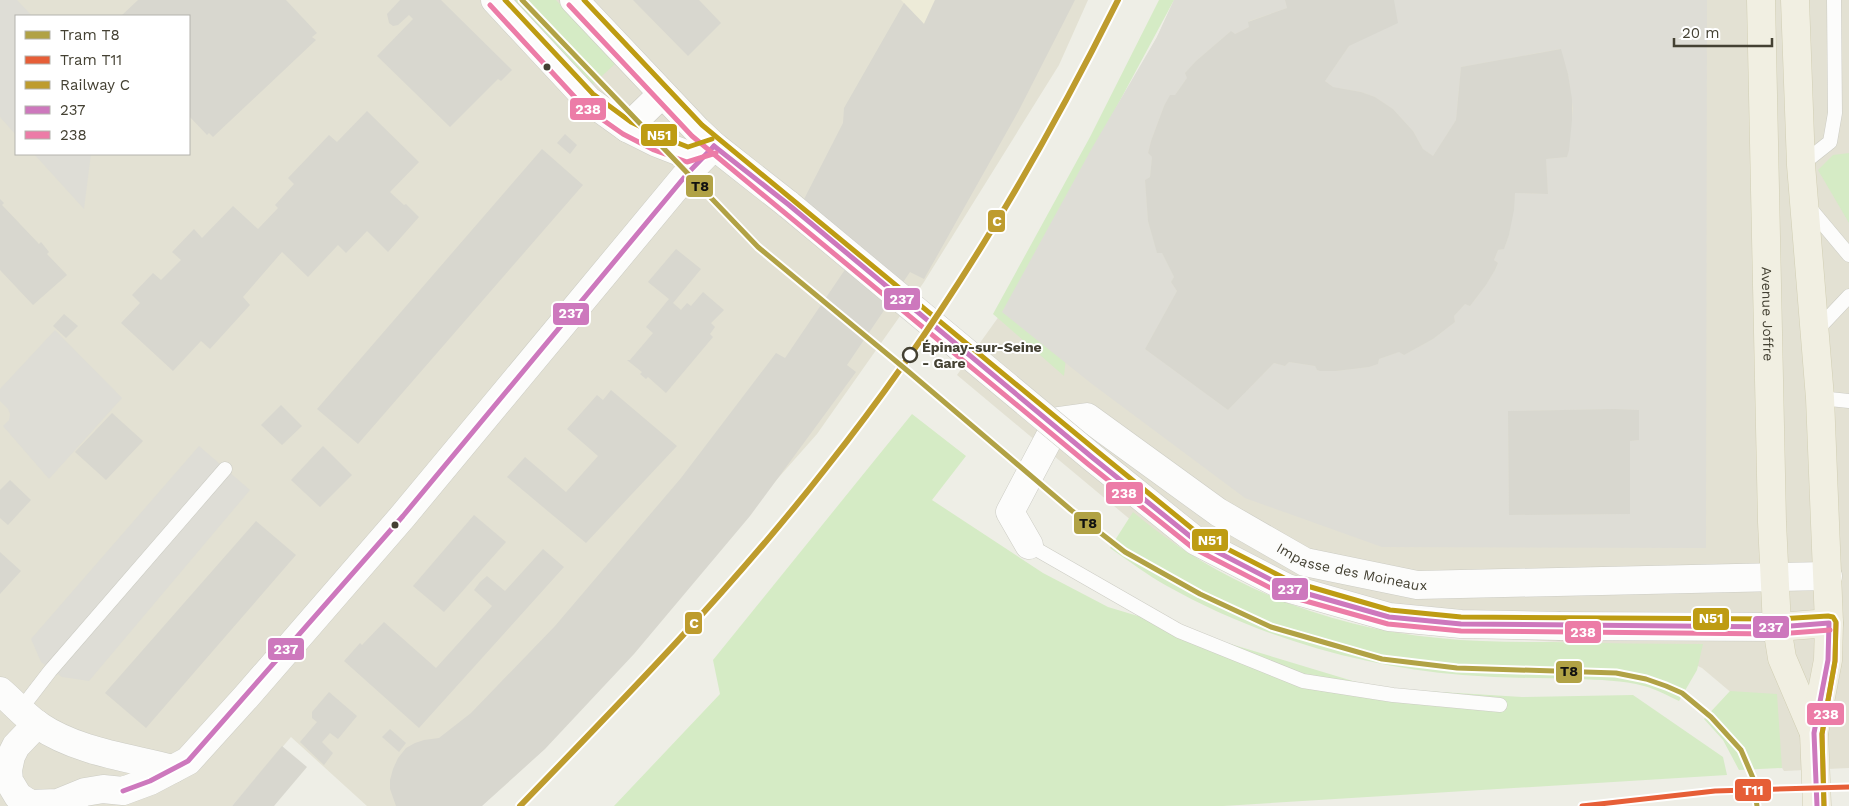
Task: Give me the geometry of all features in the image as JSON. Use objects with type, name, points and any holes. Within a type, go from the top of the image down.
[{"type":"main road","name":"Avenue Joffre","points":[[1761,0],[1774,577],[1777,627],[1782,658],[1814,733]]},
{"type":"main road","points":[[1795,0],[1804,201],[1816,331],[1828,576],[1828,660],[1814,733],[1817,806]]},
{"type":"main road","points":[[1777,627],[1829,623]]},
{"type":"street","points":[[494,0],[588,100],[627,128],[657,143],[688,155],[714,146]]},
{"type":"street","points":[[574,0],[662,94],[714,146],[1196,541],[1288,588],[1389,617],[1461,624],[1777,627]]},
{"type":"street","points":[[627,128],[662,94]]},
{"type":"street","points":[[29,717],[11,756],[9,781],[12,801],[30,804],[58,804],[85,792],[103,789],[123,791],[150,781],[188,760],[246,697],[403,516],[687,174],[714,146]]},
{"type":"street","name":"Impasse des Moineaux","points":[[1029,545],[1010,512],[1058,421],[1087,417],[1218,512],[1306,562],[1417,585],[1828,576]]},
{"type":"street","points":[[0,691],[29,717],[66,741],[98,752],[173,769]]},
{"type":"lane","points":[[1802,166],[1830,142],[1835,114],[1834,0]]},
{"type":"lane","points":[[1804,201],[1849,255]]},
{"type":"lane","points":[[1816,331],[1849,296]]},
{"type":"lane","points":[[1820,398],[1849,401]]},
{"type":"lane","points":[[29,717],[50,671],[225,469]]},
{"type":"lane","points":[[1029,545],[1179,631],[1303,681],[1393,695],[1500,705]]},
{"type":"shaded area","points":[[0,0],[1088,0],[1059,65],[924,282],[817,434],[608,671],[476,806],[367,806],[291,737],[232,806],[0,806]]},
{"type":"shaded area","points":[[0,0],[17,0],[31,15],[15,15],[15,134],[0,117]]},
{"type":"shaded area","points":[[901,0],[935,0],[924,24]]},
{"type":"shaded area","points":[[1174,0],[1849,0],[1849,768],[1784,771],[1740,700],[1702,668],[1659,647],[1390,633],[1274,597],[1132,521],[957,375],[1002,312],[1157,37]]},
{"type":"shaded area","points":[[1174,0],[1285,0],[1287,8],[1249,21],[1249,27],[1235,34],[1230,32],[1185,73],[1187,78],[1175,95],[1170,96],[1164,106],[1148,153],[1152,157],[1150,177],[1145,180],[1148,221],[1157,252],[1162,253],[1174,277],[1171,282],[1177,291],[1145,349],[1228,410],[1274,363],[1285,366],[1289,362],[1315,366],[1320,371],[1369,367],[1378,364],[1379,359],[1399,352],[1404,355],[1433,339],[1455,322],[1454,316],[1465,304],[1470,306],[1495,270],[1498,263],[1494,260],[1498,250],[1504,249],[1509,235],[1515,193],[1548,194],[1546,159],[1567,157],[1573,109],[1568,74],[1560,49],[1461,67],[1456,120],[1433,156],[1423,149],[1413,131],[1393,109],[1375,97],[1361,92],[1333,87],[1325,81],[1349,46],[1394,0],[1707,0],[1706,548],[1382,547],[1245,498],[1092,384],[1002,312],[1092,148],[1157,37]],"holes":[[[1639,410],[1639,440],[1630,441],[1630,514],[1509,515],[1508,411]]]},
{"type":"shaded area","points":[[35,155],[91,155],[84,209]]},
{"type":"shaded area","points":[[55,330],[122,398],[49,479],[3,426],[9,420],[10,414],[0,401],[0,389]]},
{"type":"shaded area","points":[[199,446],[250,490],[89,681],[62,677],[41,662],[31,639]]},
{"type":"green space","points":[[513,0],[556,0],[615,64],[593,84]]},
{"type":"green space","points":[[1159,0],[1174,0],[1087,162],[1064,376],[993,314],[1090,137]]},
{"type":"green space","points":[[1849,153],[1849,223],[1818,170],[1833,155]]},
{"type":"green space","points":[[912,414],[966,456],[932,500],[1043,573],[1108,607],[1376,688],[1522,697],[1633,695],[1723,757],[1727,775],[1223,806],[614,806],[720,694],[713,660]]},
{"type":"green space","points":[[1133,512],[1166,538],[1201,561],[1238,581],[1316,613],[1397,633],[1439,638],[1510,642],[1703,644],[1697,670],[1679,701],[1653,689],[1628,683],[1477,676],[1425,671],[1348,657],[1273,634],[1236,620],[1201,604],[1145,573],[1110,548]]},
{"type":"green space","points":[[1730,691],[1777,694],[1782,768],[1739,770],[1723,740],[1704,719]]},
{"type":"building","points":[[138,0],[286,0],[317,33],[312,37],[316,40],[213,137],[209,133],[207,135],[190,117],[190,15],[122,15]]},
{"type":"building","points":[[400,0],[441,0],[512,70],[501,81],[498,79],[450,127],[377,56],[413,19],[409,15],[398,25],[393,26],[389,23],[387,14]]},
{"type":"building","points":[[633,0],[699,0],[721,23],[688,56]]},
{"type":"building","points":[[935,0],[1075,0],[1018,112],[924,279],[910,272],[847,365],[856,372],[750,516],[634,654],[545,749],[482,806],[396,806],[390,789],[390,780],[398,758],[406,748],[424,740],[439,738],[471,713],[555,626],[681,478],[776,353],[785,358],[861,246],[800,207],[843,123],[844,108],[904,3],[924,24]]},
{"type":"building","points":[[1285,0],[1394,0],[1398,23],[1349,46],[1325,81],[1333,87],[1361,92],[1375,97],[1393,109],[1413,131],[1423,149],[1433,156],[1456,120],[1461,67],[1561,49],[1572,99],[1569,150],[1567,157],[1546,159],[1548,194],[1515,193],[1509,235],[1504,249],[1498,250],[1494,260],[1498,263],[1495,270],[1470,306],[1465,304],[1454,316],[1455,322],[1433,339],[1404,355],[1399,352],[1379,359],[1378,364],[1369,367],[1320,371],[1315,366],[1289,362],[1285,366],[1274,363],[1228,410],[1145,349],[1177,291],[1171,282],[1174,277],[1162,253],[1157,253],[1148,221],[1145,180],[1150,177],[1152,157],[1148,153],[1164,106],[1170,95],[1175,95],[1187,78],[1185,73],[1231,31],[1235,34],[1249,27],[1248,22],[1287,8]]},
{"type":"building","points":[[367,111],[419,162],[390,192],[419,217],[388,252],[367,231],[346,253],[338,245],[308,277],[282,252],[243,297],[250,305],[210,349],[201,341],[173,371],[121,323],[140,303],[132,295],[153,273],[161,280],[181,260],[172,252],[194,229],[202,238],[233,206],[258,229],[278,208],[275,205],[294,184],[288,178],[329,135],[337,142]]},
{"type":"building","points":[[565,134],[577,145],[570,154],[557,143]]},
{"type":"building","points":[[542,149],[583,185],[358,444],[317,409]]},
{"type":"building","points":[[0,199],[4,203],[2,205],[39,244],[41,242],[49,252],[47,254],[67,275],[33,305],[0,270]]},
{"type":"building","points":[[676,249],[701,269],[673,303],[681,310],[687,303],[691,306],[703,292],[724,310],[711,323],[715,327],[710,334],[713,337],[666,393],[648,377],[646,379],[640,374],[642,372],[627,360],[630,360],[653,333],[646,327],[669,299],[648,282]]},
{"type":"building","points":[[64,314],[78,326],[66,338],[53,326]]},
{"type":"building","points":[[611,390],[677,446],[586,543],[507,477],[525,457],[566,492],[598,456],[567,429],[597,395],[603,400]]},
{"type":"building","points":[[281,405],[302,426],[282,445],[261,425]]},
{"type":"building","points":[[1639,410],[1639,440],[1630,441],[1630,514],[1509,515],[1508,411]]},
{"type":"building","points":[[112,413],[143,441],[106,480],[75,452]]},
{"type":"building","points":[[323,446],[352,475],[320,507],[291,480]]},
{"type":"building","points":[[10,480],[31,500],[8,525],[0,518],[0,490]]},
{"type":"building","points":[[474,515],[506,542],[444,612],[413,586]]},
{"type":"building","points":[[256,521],[296,555],[146,728],[105,693]]},
{"type":"building","points":[[543,549],[564,567],[419,728],[344,661],[360,643],[362,645],[384,622],[436,668],[492,606],[474,590],[480,582],[487,576],[505,591]]},
{"type":"building","points":[[0,552],[21,571],[0,594]]},
{"type":"building","points":[[329,692],[357,716],[338,739],[330,733],[322,742],[333,753],[324,765],[300,742],[317,722],[312,718],[312,712]]},
{"type":"building","points":[[390,729],[406,743],[399,752],[382,737]]},
{"type":"building","points":[[282,746],[307,767],[274,806],[232,806]]},
{"type":"tram line","name":"T8","points":[[522,0],[758,247],[1071,510],[1125,552],[1200,594],[1271,627],[1382,659],[1457,668],[1616,673],[1646,679],[1666,686],[1682,693],[1711,717],[1741,750],[1753,778],[1757,806]]},
{"type":"tram line","name":"T11","points":[[1582,806],[1715,791],[1849,787]]},
{"type":"rail line","name":"C","points":[[520,806],[639,683],[716,599],[790,513],[869,413],[948,300],[1020,183],[1118,0]]},
{"type":"transit line","name":"N51","points":[[505,0],[593,94],[631,122],[688,147],[712,139]]},
{"type":"transit line","name":"N51","points":[[584,0],[702,125],[1098,452],[1200,535],[1290,581],[1390,610],[1461,617],[1777,619],[1833,617],[1836,622],[1835,661],[1822,734],[1824,806]]},
{"type":"transit line","name":"238","points":[[490,5],[583,106],[623,134],[654,150],[687,162],[716,153]]},
{"type":"transit line","name":"238","points":[[569,5],[692,136],[1088,464],[1193,548],[1284,595],[1388,624],[1461,631],[1777,634],[1830,630]]},
{"type":"transit line","name":"237","points":[[714,146],[789,205],[1093,458],[1196,541],[1287,588],[1389,617],[1461,624],[1777,627],[1829,623],[1828,660],[1814,733],[1817,806]]},
{"type":"transit line","name":"237","points":[[123,791],[150,781],[188,761],[403,516],[687,174],[714,146]]},
{"type":"transit line","name":"238","points":[[1824,806],[1822,734],[1835,661],[1836,623]]},
{"type":"place","name":"Épinay-sur-Seine - Gare","points":[[910,355]]}]
